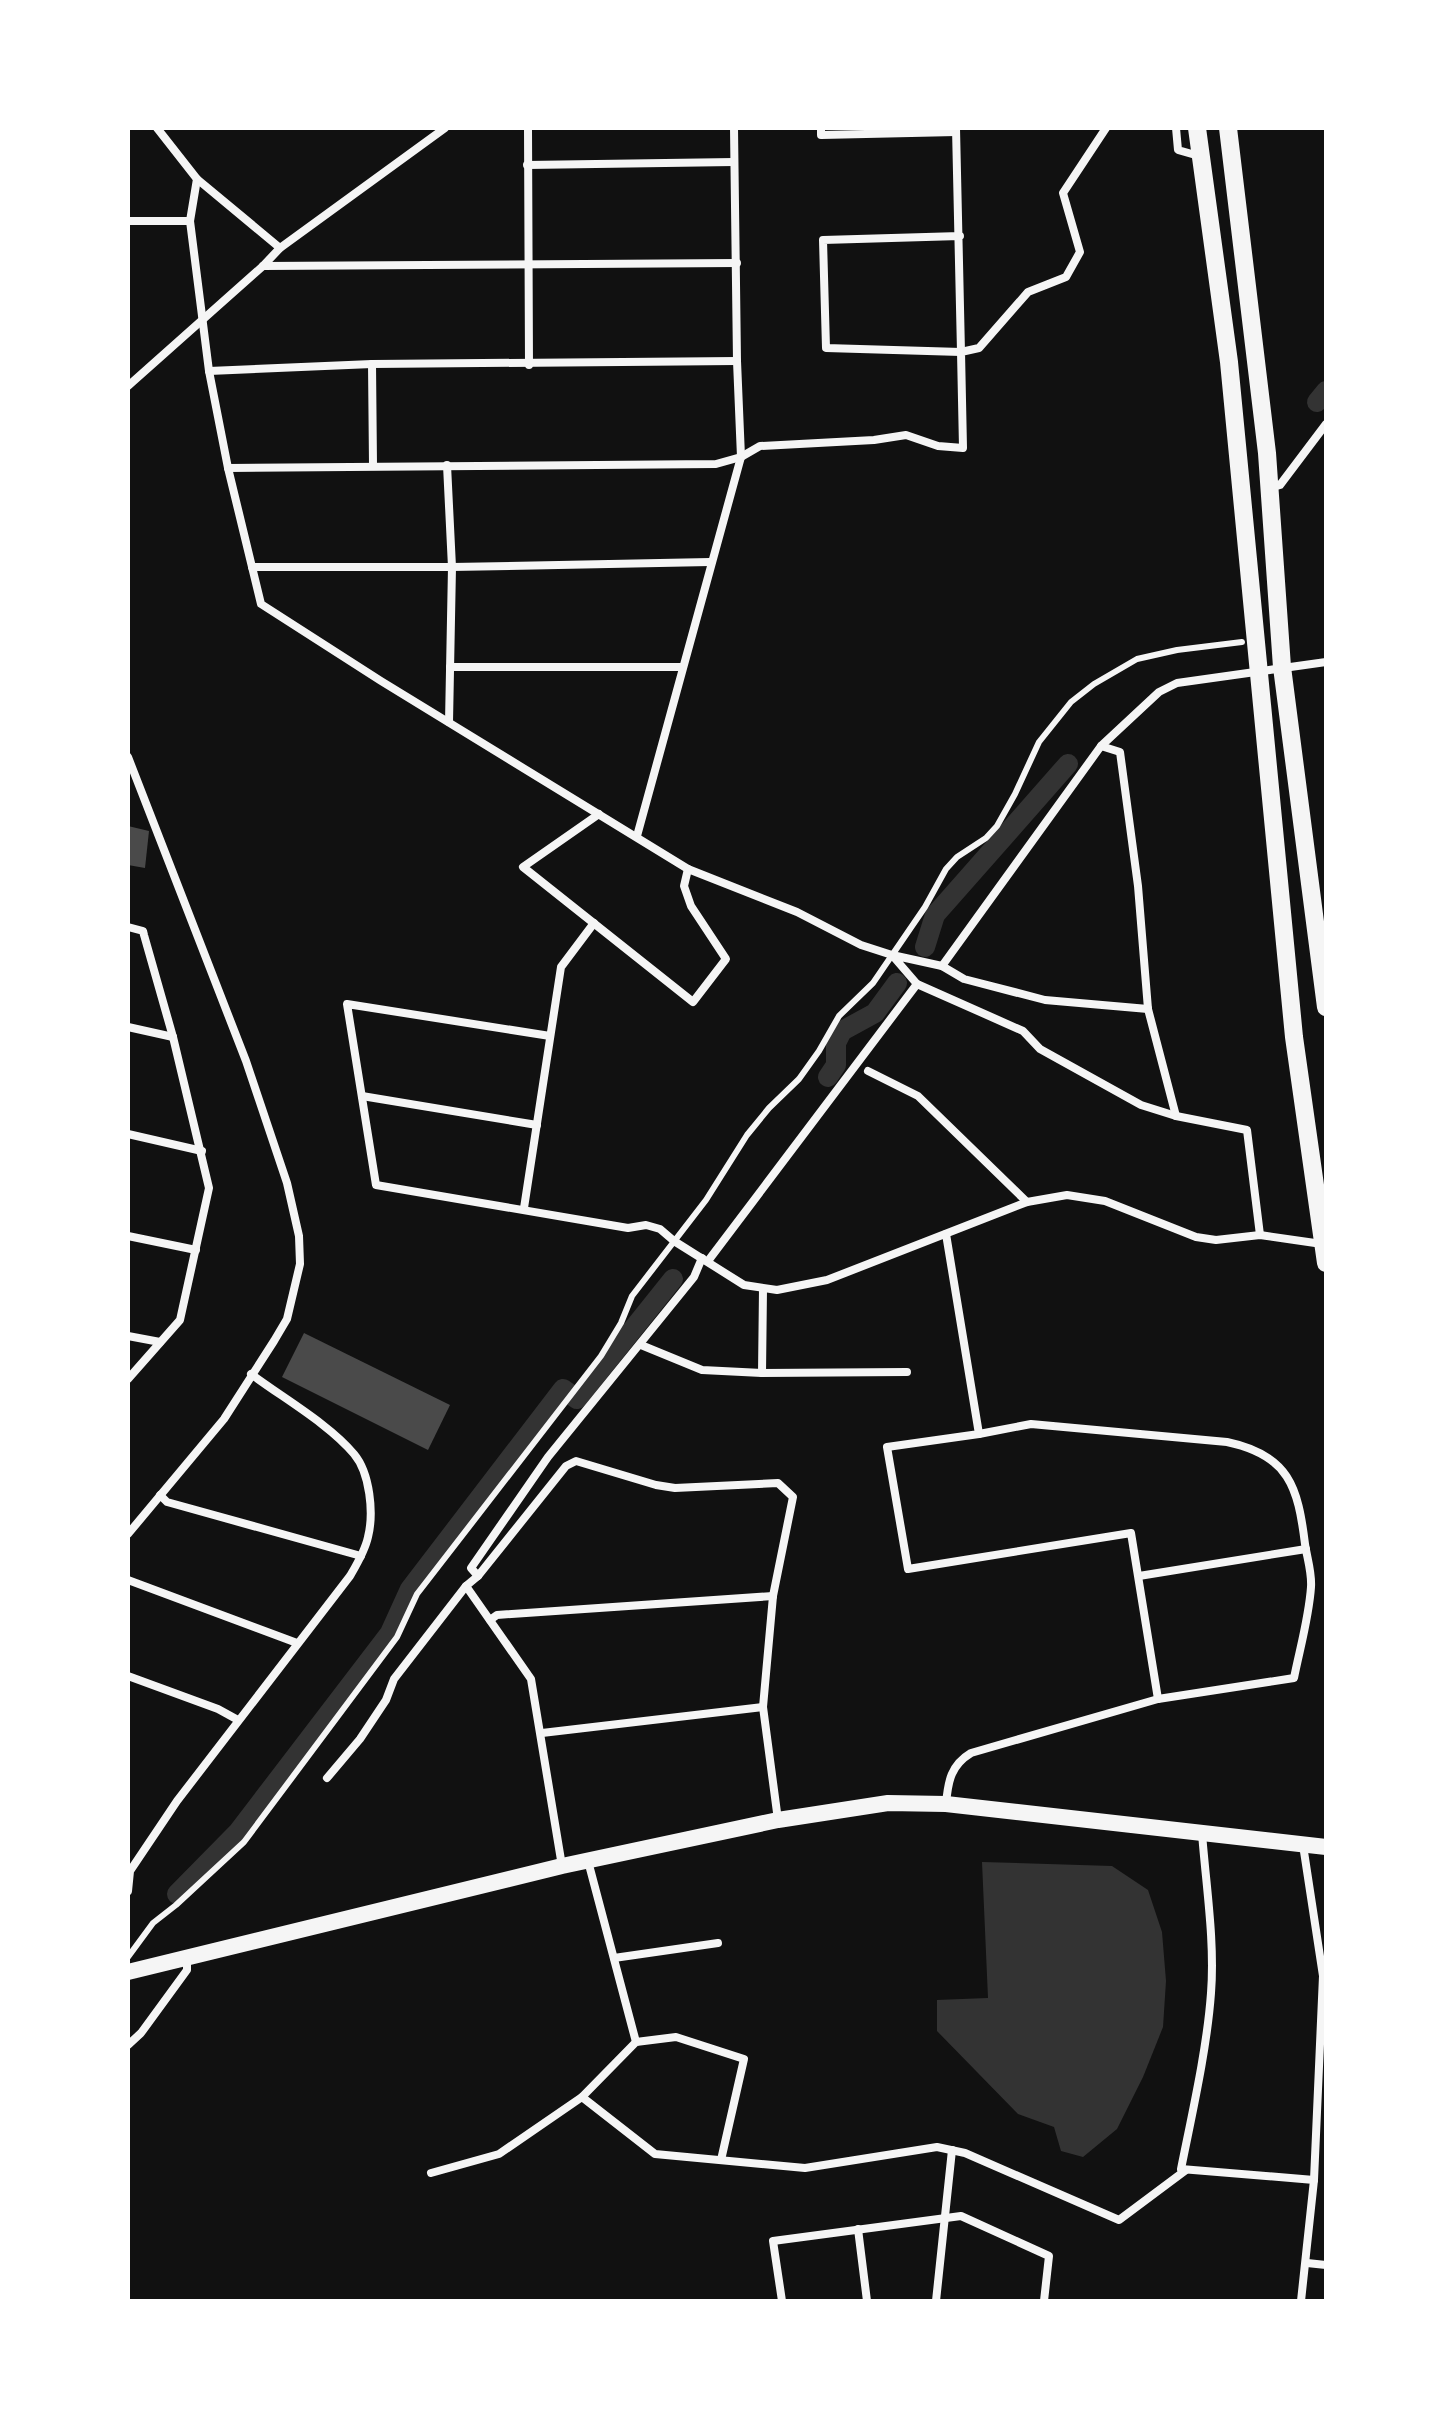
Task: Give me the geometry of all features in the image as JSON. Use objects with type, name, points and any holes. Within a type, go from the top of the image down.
[{"type":"main road","points":[[1197,128],[1229,362],[1294,1037],[1325,1251]]},
{"type":"main road","points":[[1228,128],[1267,453],[1282,667],[1326,1007]]},
{"type":"main road","points":[[128,1972],[588,1860],[778,1820],[888,1803],[946,1804],[1326,1847]]},
{"type":"street","points":[[157,128],[197,179],[280,248]]},
{"type":"street","points":[[128,386],[280,248],[445,128]]},
{"type":"street","points":[[528,128],[529,365]]},
{"type":"street","points":[[637,836],[741,457],[734,128]]},
{"type":"street","points":[[228,468],[716,464],[741,457],[760,446],[874,440],[906,435],[938,446],[963,448],[956,130],[821,135],[821,128]]},
{"type":"street","points":[[960,236],[823,240],[826,348],[961,352],[979,348],[1028,292],[1066,277],[1080,252],[1063,193],[1106,128]]},
{"type":"street","points":[[1176,128],[1178,150],[1199,156]]},
{"type":"street","points":[[527,165],[734,162]]},
{"type":"street","points":[[197,179],[190,221],[209,371],[228,468],[261,604],[688,869],[797,912],[861,945],[942,966],[964,979],[1045,1000],[1148,1009]]},
{"type":"street","points":[[128,221],[190,221]]},
{"type":"street","points":[[263,266],[737,263]]},
{"type":"street","points":[[209,371],[372,364],[737,361]]},
{"type":"street","points":[[372,364],[373,465]]},
{"type":"street","points":[[1269,489],[1280,485],[1326,424]]},
{"type":"street","points":[[447,465],[452,567],[449,722]]},
{"type":"street","points":[[252,567],[710,562]]},
{"type":"street","points":[[942,966],[1101,746],[1167,686],[1326,662]]},
{"type":"street","points":[[450,667],[682,667]]},
{"type":"street","points":[[1101,746],[1120,752],[1138,886],[1148,1009],[1176,1116]]},
{"type":"street","points":[[128,757],[246,1061],[287,1183],[299,1236],[300,1264],[287,1319],[224,1419],[128,1534]]},
{"type":"street","points":[[599,814],[523,867],[693,1002],[726,959],[691,906],[684,886],[688,869]]},
{"type":"street","points":[[524,1208],[561,967],[594,923]]},
{"type":"street","points":[[128,927],[143,931],[173,1037],[209,1188],[180,1320],[128,1379]]},
{"type":"street","points":[[892,955],[917,984],[1023,1031],[1040,1049],[1141,1105],[1176,1116],[1247,1130],[1260,1235]]},
{"type":"street","points":[[478,1576],[471,1568],[548,1457],[641,1345],[917,984]]},
{"type":"street","points":[[550,1036],[347,1004],[376,1185],[628,1228],[646,1225],[660,1229],[744,1285],[763,1289],[793,1288],[827,1280],[1027,1202],[1067,1195],[1105,1201],[1196,1237],[1216,1240],[1260,1235],[1325,1251]]},
{"type":"street","points":[[128,1027],[173,1037]]},
{"type":"street","points":[[868,1071],[918,1096],[1027,1202]]},
{"type":"street","points":[[362,1096],[537,1125]]},
{"type":"street","points":[[128,1134],[202,1151]]},
{"type":"street","points":[[946,1234],[979,1434]]},
{"type":"street","points":[[128,1236],[196,1250]]},
{"type":"street","points":[[762,1373],[763,1289]]},
{"type":"street","points":[[128,1336],[160,1342]]},
{"type":"street","points":[[641,1345],[702,1370],[762,1373],[907,1372]]},
{"type":"street","points":[[128,1891],[129,1871],[177,1801],[350,1576],[368,1538],[370,1503],[367,1484],[355,1455],[331,1432],[251,1374]]},
{"type":"street","points":[[946,1804],[948,1783],[957,1761],[971,1753],[1158,1699],[1294,1678],[1311,1582],[1300,1505],[1291,1482],[1273,1462],[1248,1446],[1227,1442],[1031,1424],[887,1447],[908,1569],[1131,1533],[1158,1699]]},
{"type":"street","points":[[327,1778],[360,1739],[386,1700],[394,1679],[466,1586],[478,1576],[566,1466],[576,1461],[675,1488],[778,1483],[793,1497],[773,1596],[763,1707],[778,1820]]},
{"type":"street","points":[[160,1495],[167,1502],[224,1520],[361,1556]]},
{"type":"street","points":[[1139,1576],[1306,1549]]},
{"type":"street","points":[[128,1580],[297,1643]]},
{"type":"street","points":[[466,1586],[531,1679],[562,1866]]},
{"type":"street","points":[[490,1620],[497,1615],[773,1596]]},
{"type":"street","points":[[128,1676],[218,1709],[238,1720]]},
{"type":"street","points":[[542,1733],[763,1707]]},
{"type":"street","points":[[1202,1833],[1211,1942],[1211,1993],[1181,2169],[1314,2180]]},
{"type":"street","points":[[1301,2301],[1314,2180],[1323,1976],[1303,1845]]},
{"type":"street","points":[[588,1860],[636,2042]]},
{"type":"street","points":[[614,1958],[718,1943]]},
{"type":"street","points":[[128,2045],[141,2033],[187,1970],[187,1956]]},
{"type":"street","points":[[431,2173],[499,2154],[582,2097],[636,2042],[676,2037],[744,2059],[721,2160]]},
{"type":"street","points":[[582,2097],[655,2154],[805,2168],[937,2147],[965,2153],[1119,2220],[1186,2170]]},
{"type":"street","points":[[936,2301],[952,2150]]},
{"type":"street","points":[[782,2301],[773,2241],[961,2216],[1049,2256],[1044,2301]]},
{"type":"street","points":[[858,2229],[867,2301]]},
{"type":"street","points":[[1307,2263],[1326,2265]]},
{"type":"lane","points":[[128,1957],[153,1923],[244,1842],[397,1637],[417,1594],[597,1361],[621,1323],[632,1296],[706,1200],[747,1135],[799,1079],[839,1016],[873,983],[925,907],[946,869],[997,826],[1039,742],[1071,702],[1094,684],[1137,659],[1177,650],[1242,642]]},
{"type":"shaded area","points":[[982,1862],[1112,1866],[1148,1890],[1162,1932],[1166,1981],[1163,2027],[1117,2129],[1083,2157],[1061,2151],[1054,2127],[1018,2114],[937,2031],[937,2000],[988,1998]]},
{"type":"building","points":[[128,826],[149,831],[145,868],[128,865]]},
{"type":"building","points":[[304,1333],[450,1405],[428,1450],[282,1377]]},
{"type":"waterway","points":[[1317,402],[1326,391]]},
{"type":"waterway","points":[[925,947],[935,915],[1068,764]]},
{"type":"waterway","points":[[828,1077],[836,1065],[836,1043],[842,1031],[875,1013],[897,983]]},
{"type":"waterway","points":[[177,1894],[238,1832],[390,1633],[410,1589],[563,1389],[577,1399],[673,1279]]}]
